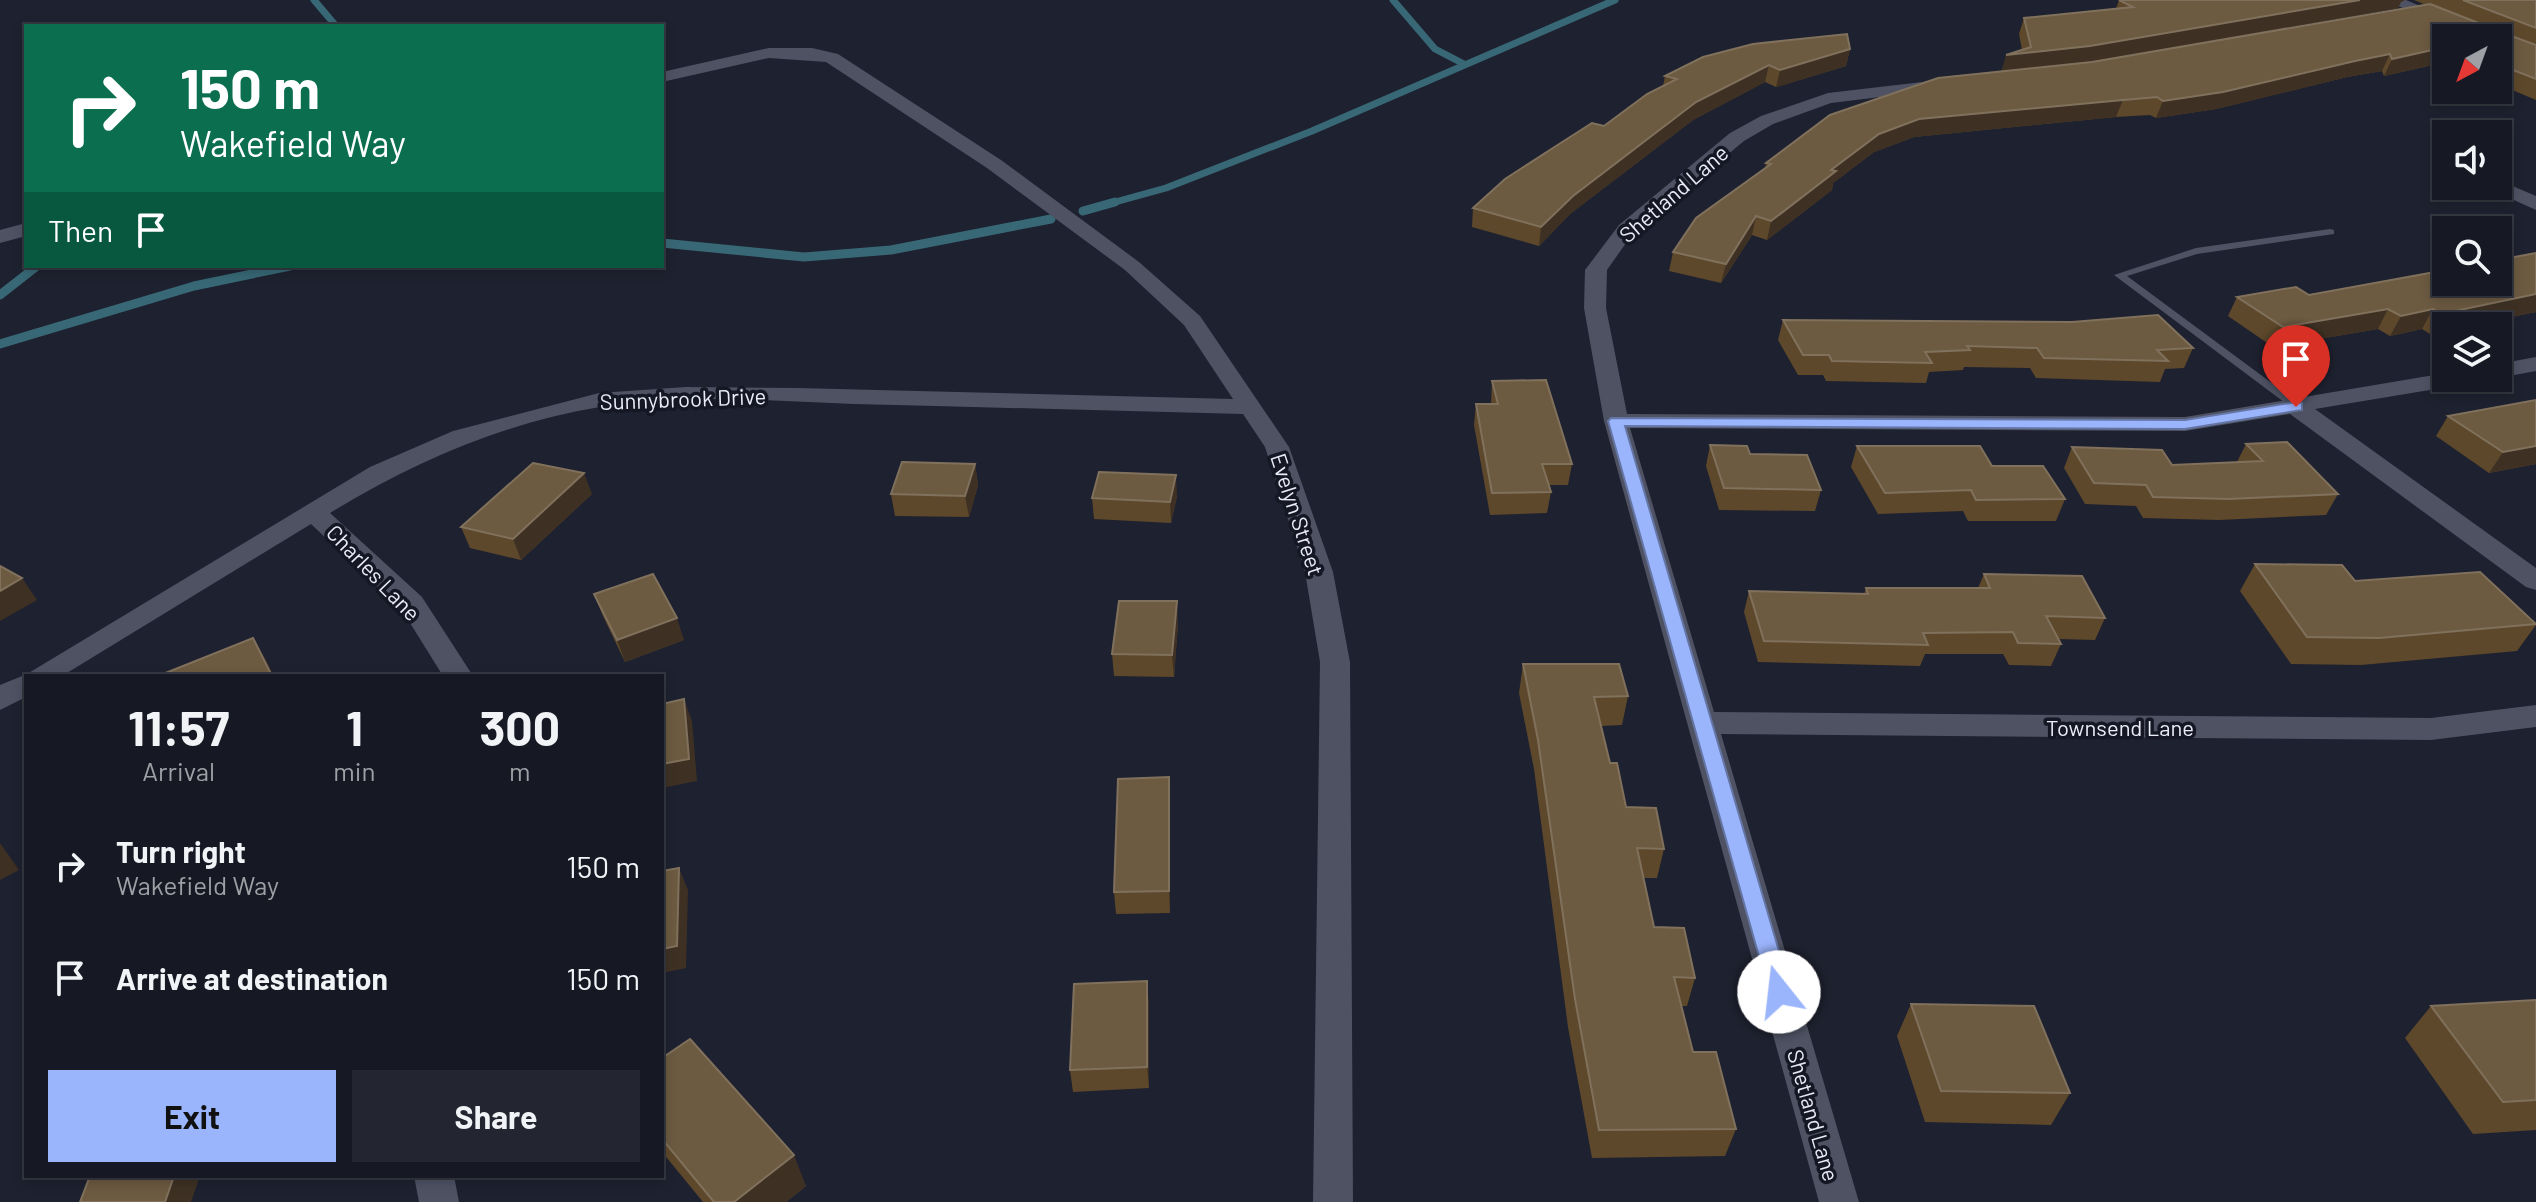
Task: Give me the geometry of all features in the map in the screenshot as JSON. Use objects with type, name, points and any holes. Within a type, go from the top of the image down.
[{"type":"street","points":[[2392,0],[2453,24]]},
{"type":"street","points":[[2377,21],[2423,12]]},
{"type":"street","name":"Evelyn Street","points":[[664,77],[764,55],[809,50],[832,58],[994,164],[1132,266],[1192,321],[1277,447],[1319,572],[1335,662],[1333,1202]]},
{"type":"street","name":"Shetland Lane","points":[[1839,1202],[1616,421],[1595,308],[1596,270],[1626,229],[1737,137],[1767,120],[1828,98],[1977,81]]},
{"type":"street","points":[[2512,192],[2536,204]]},
{"type":"street","points":[[0,237],[24,230]]},
{"type":"street","points":[[2512,368],[2536,364]]},
{"type":"street","points":[[1616,421],[2185,424],[2432,383]]},
{"type":"street","name":"Sunnybrook Drive","points":[[43,674],[379,472],[462,436],[524,416],[599,400],[686,394],[1252,407]]},
{"type":"street","points":[[2296,407],[2536,581]]},
{"type":"street","name":"Charles Lane","points":[[313,511],[412,604],[457,674]]},
{"type":"street","points":[[0,699],[24,685]]},
{"type":"street","name":"Townsend Lane","points":[[1702,723],[2431,729],[2536,716]]},
{"type":"street","points":[[434,1178],[439,1202]]},
{"type":"lane","points":[[2296,407],[2119,275],[2196,251],[2330,232]]},
{"type":"building","points":[[2119,0],[2360,0],[2090,46],[2006,55],[2031,47],[2024,18],[2133,7]]},
{"type":"building","points":[[2463,0],[2536,0],[2536,28]]},
{"type":"building","points":[[2430,4],[2481,24],[2432,24],[2432,50],[2392,59],[2390,54],[2355,61],[2223,92],[2163,101],[2157,97],[1919,119],[1879,134],[1771,221],[1756,216],[1726,264],[1673,252],[1696,218],[1771,164],[1766,163],[1830,115],[1938,78],[2092,62]]},
{"type":"building","points":[[1847,34],[1850,49],[1780,70],[1769,65],[1696,102],[1573,196],[1541,227],[1473,208],[1505,179],[1592,123],[1604,126],[1647,94],[1677,79],[1665,76],[1703,57],[1753,44]]},
{"type":"building","points":[[2512,36],[2536,45],[2536,79],[2512,70]]},
{"type":"building","points":[[2536,253],[2536,294],[2450,312],[2433,309],[2401,316],[2388,309],[2283,327],[2237,297],[2296,287],[2309,295],[2432,273],[2432,296],[2512,296],[2512,257]]},
{"type":"building","points":[[2158,315],[2193,348],[2157,350],[2168,361],[2044,358],[2037,348],[1967,346],[1970,350],[1925,352],[1932,363],[1832,361],[1829,355],[1803,355],[1783,320],[2072,322]]},
{"type":"building","points":[[1546,380],[1572,464],[1542,464],[1551,492],[1492,493],[1476,404],[1498,404],[1492,381]]},
{"type":"building","points":[[2536,400],[2536,446],[2503,452],[2448,416]]},
{"type":"building","points":[[2287,442],[2338,494],[2229,499],[2153,497],[2146,485],[2094,483],[2072,447],[2162,450],[2172,465],[2263,461],[2246,444]]},
{"type":"building","points":[[1710,445],[1747,446],[1750,454],[1807,455],[1821,490],[1724,488]]},
{"type":"building","points":[[1857,446],[1980,446],[1992,466],[2043,466],[2065,499],[1976,500],[1971,490],[1885,493]]},
{"type":"building","points":[[902,462],[975,464],[965,496],[891,494]]},
{"type":"building","points":[[533,463],[584,473],[513,539],[461,527]]},
{"type":"building","points":[[1099,472],[1176,475],[1170,502],[1092,498]]},
{"type":"building","points":[[2255,564],[2342,565],[2355,581],[2480,572],[2536,624],[2379,638],[2307,637]]},
{"type":"building","points":[[0,566],[22,578],[0,591]]},
{"type":"building","points":[[653,574],[677,618],[617,640],[594,594]]},
{"type":"building","points":[[1984,574],[2082,576],[2105,618],[2046,616],[2061,644],[2018,643],[2013,632],[1923,633],[1928,645],[1764,641],[1749,591],[1868,594],[1866,588],[1990,588]]},
{"type":"building","points":[[1119,601],[1177,601],[1172,655],[1112,654]]},
{"type":"building","points":[[253,638],[271,674],[163,674]]},
{"type":"building","points":[[1523,664],[1619,664],[1628,696],[1594,697],[1610,763],[1617,763],[1626,807],[1656,808],[1664,849],[1637,848],[1654,927],[1684,928],[1695,978],[1674,977],[1693,1052],[1716,1052],[1736,1129],[1599,1130],[1575,999],[1538,740]]},
{"type":"building","points":[[684,699],[689,759],[664,764],[664,704]]},
{"type":"building","points":[[1169,777],[1169,891],[1114,892],[1118,779]]},
{"type":"building","points":[[679,868],[677,946],[664,949],[664,871]]},
{"type":"building","points":[[1147,981],[1147,1067],[1070,1070],[1074,984]]},
{"type":"building","points":[[2536,1000],[2536,1100],[2503,1102],[2431,1006]]},
{"type":"building","points":[[1911,1004],[2034,1006],[2070,1093],[1941,1091]]},
{"type":"building","points":[[690,1039],[794,1155],[734,1202],[714,1202],[664,1141],[664,1057]]},
{"type":"building","points":[[89,1178],[173,1178],[165,1202],[80,1202]]},
{"type":"waterway","points":[[314,0],[334,24]]},
{"type":"waterway","points":[[1393,0],[1435,49],[1464,64]]},
{"type":"waterway","points":[[1108,204],[1166,188],[1312,131],[1615,0]]},
{"type":"waterway","points":[[1083,211],[1115,202]]},
{"type":"waterway","points":[[664,243],[804,257],[891,250],[1051,219]]},
{"type":"waterway","points":[[0,295],[34,268]]},
{"type":"waterway","points":[[0,344],[194,286],[280,268]]},
{"type":"route","points":[[1779,992],[1616,421],[2185,424],[2296,407]]}]
